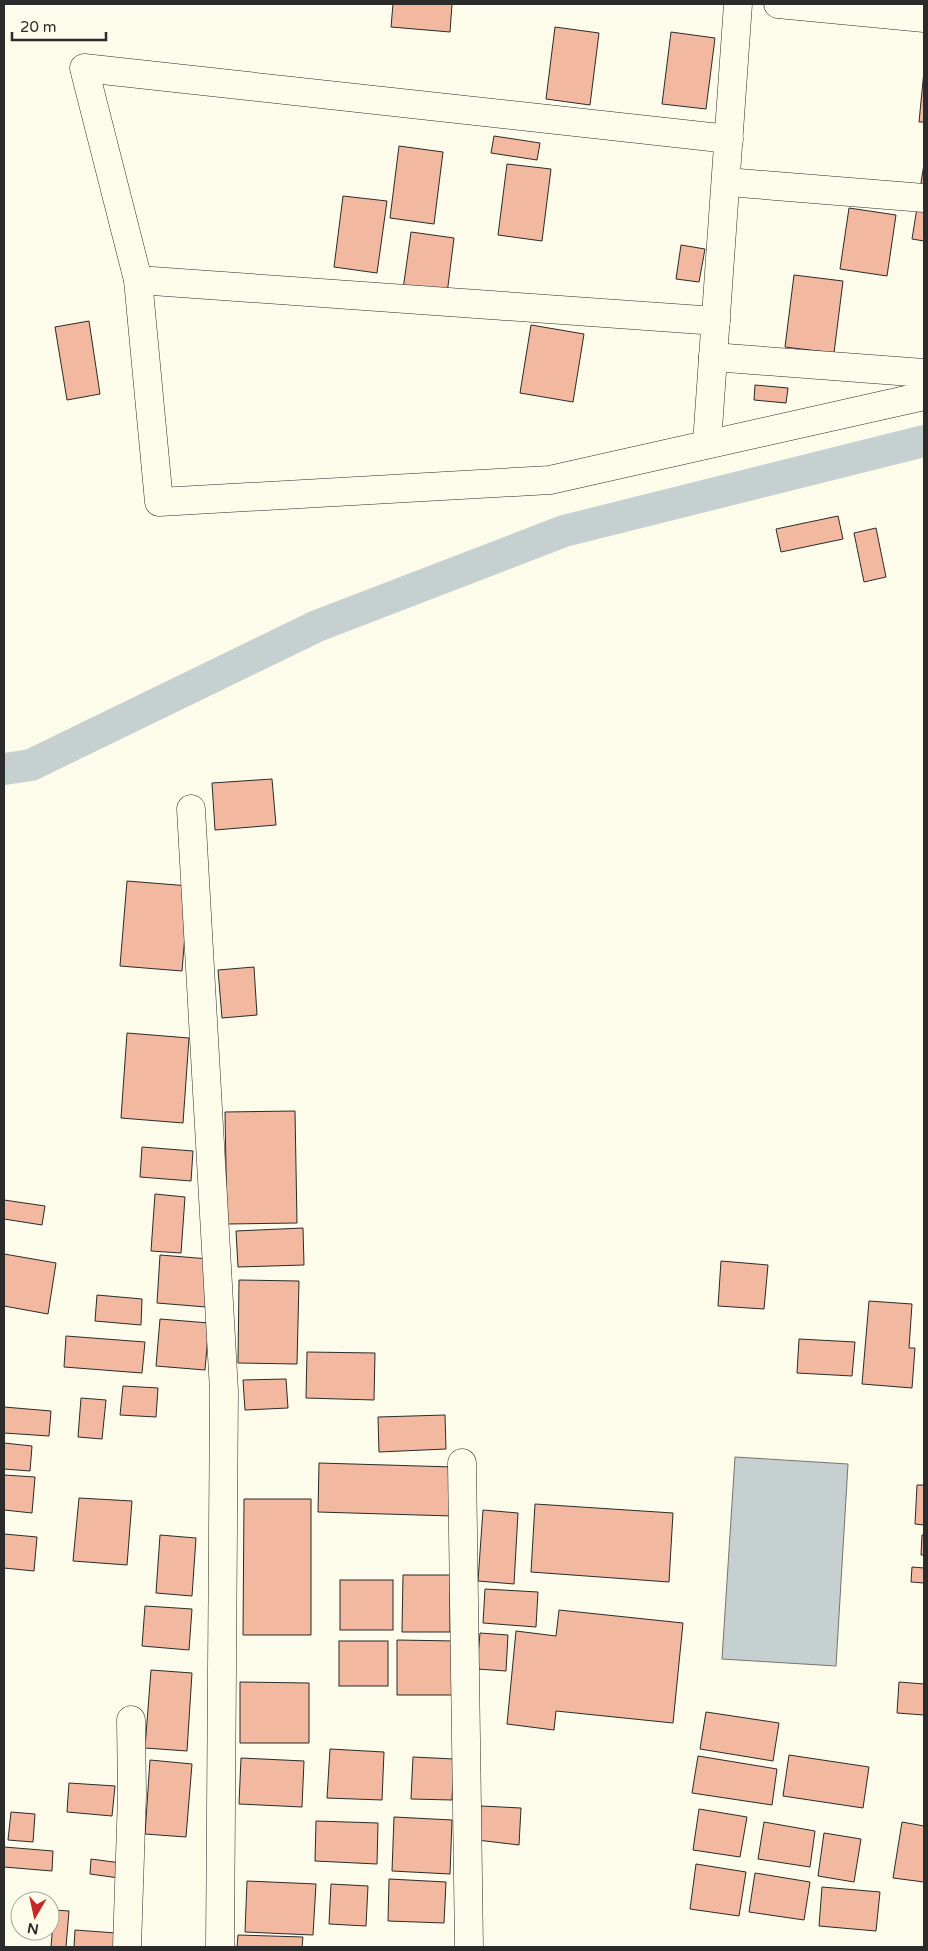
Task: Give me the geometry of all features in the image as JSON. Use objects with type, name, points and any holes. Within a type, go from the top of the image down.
[{"type":"street","points":[[706,443],[738,4]]},
{"type":"street","points":[[778,4],[924,18]]},
{"type":"street","points":[[729,139],[84,68],[138,280],[159,502],[550,480],[706,443],[924,396]]},
{"type":"street","points":[[726,182],[924,198]]},
{"type":"street","points":[[138,280],[716,321]]},
{"type":"street","points":[[713,357],[924,373]]},
{"type":"street","points":[[192,809],[224,1391],[220,1947]]},
{"type":"street","points":[[462,1463],[470,1947]]},
{"type":"street","points":[[127,1947],[132,1795],[131,1720]]},
{"type":"shaded area","points":[[735,1457],[848,1464],[836,1666],[722,1659]]},
{"type":"building","points":[[393,4],[452,4],[450,32],[391,27]]},
{"type":"building","points":[[555,27],[599,33],[590,105],[546,99]]},
{"type":"building","points":[[671,32],[715,38],[706,109],[662,104]]},
{"type":"building","points":[[924,71],[924,122],[919,122]]},
{"type":"building","points":[[494,136],[540,143],[537,160],[491,153]]},
{"type":"building","points":[[399,146],[443,152],[434,224],[390,218]]},
{"type":"building","points":[[507,164],[551,169],[542,241],[498,235]]},
{"type":"building","points":[[924,164],[924,241],[912,239]]},
{"type":"building","points":[[343,196],[387,201],[377,273],[334,267]]},
{"type":"building","points":[[849,208],[896,215],[887,276],[840,269]]},
{"type":"building","points":[[411,232],[454,238],[445,310],[401,304]]},
{"type":"building","points":[[681,245],[705,249],[699,282],[676,279]]},
{"type":"building","points":[[794,275],[843,281],[834,353],[785,347]]},
{"type":"building","points":[[89,321],[100,394],[67,400],[55,327]]},
{"type":"building","points":[[531,325],[584,334],[573,402],[520,393]]},
{"type":"building","points":[[755,385],[788,388],[786,403],[754,400]]},
{"type":"building","points":[[838,516],[843,539],[781,552],[776,529]]},
{"type":"building","points":[[876,528],[886,577],[864,582],[854,533]]},
{"type":"building","points":[[272,779],[276,825],[215,830],[212,783]]},
{"type":"building","points":[[127,881],[189,886],[182,971],[120,966]]},
{"type":"building","points":[[254,967],[257,1015],[222,1018],[218,970]]},
{"type":"building","points":[[127,1033],[189,1038],[183,1123],[121,1118]]},
{"type":"building","points":[[295,1111],[297,1223],[227,1224],[225,1112]]},
{"type":"building","points":[[142,1147],[193,1151],[191,1181],[140,1177]]},
{"type":"building","points":[[155,1194],[185,1197],[181,1253],[151,1251]]},
{"type":"building","points":[[4,1200],[45,1206],[42,1225],[4,1219]]},
{"type":"building","points":[[303,1228],[304,1265],[238,1267],[236,1231]]},
{"type":"building","points":[[4,1254],[56,1263],[48,1314],[4,1306]]},
{"type":"building","points":[[160,1255],[209,1259],[206,1307],[157,1303]]},
{"type":"building","points":[[721,1261],[768,1265],[764,1309],[718,1306]]},
{"type":"building","points":[[239,1280],[299,1281],[297,1364],[238,1363]]},
{"type":"building","points":[[97,1295],[142,1299],[141,1325],[95,1321]]},
{"type":"building","points":[[869,1301],[912,1304],[909,1348],[915,1348],[912,1388],[862,1384]]},
{"type":"building","points":[[160,1319],[209,1323],[205,1370],[156,1366]]},
{"type":"building","points":[[66,1336],[145,1342],[142,1373],[64,1367]]},
{"type":"building","points":[[799,1339],[855,1342],[852,1376],[797,1373]]},
{"type":"building","points":[[307,1352],[375,1353],[374,1400],[306,1398]]},
{"type":"building","points":[[286,1379],[288,1408],[245,1410],[243,1380]]},
{"type":"building","points":[[123,1386],[158,1388],[156,1417],[120,1415]]},
{"type":"building","points":[[81,1398],[106,1400],[102,1439],[78,1437]]},
{"type":"building","points":[[4,1407],[51,1411],[49,1436],[4,1433]]},
{"type":"building","points":[[445,1415],[446,1449],[379,1452],[378,1417]]},
{"type":"building","points":[[4,1443],[32,1446],[30,1471],[4,1469]]},
{"type":"building","points":[[319,1463],[453,1467],[452,1516],[318,1512]]},
{"type":"building","points":[[4,1475],[35,1477],[32,1513],[4,1510]]},
{"type":"building","points":[[917,1485],[924,1485],[924,1525],[915,1524]]},
{"type":"building","points":[[79,1498],[132,1501],[127,1565],[73,1561]]},
{"type":"building","points":[[244,1499],[311,1499],[311,1635],[243,1635]]},
{"type":"building","points":[[535,1504],[673,1513],[669,1582],[531,1572]]},
{"type":"building","points":[[483,1510],[518,1513],[514,1584],[478,1581]]},
{"type":"building","points":[[4,1534],[37,1537],[34,1571],[4,1568]]},
{"type":"building","points":[[160,1535],[196,1538],[192,1596],[156,1593]]},
{"type":"building","points":[[922,1535],[924,1535],[924,1555],[921,1555]]},
{"type":"building","points":[[912,1567],[924,1568],[924,1583],[911,1582]]},
{"type":"building","points":[[403,1575],[450,1575],[450,1632],[402,1632]]},
{"type":"building","points":[[340,1580],[393,1580],[393,1630],[340,1630]]},
{"type":"building","points":[[485,1589],[538,1592],[536,1627],[483,1623]]},
{"type":"building","points":[[145,1606],[192,1609],[189,1650],[142,1646]]},
{"type":"building","points":[[559,1610],[683,1623],[673,1723],[556,1711],[554,1730],[507,1724],[516,1631],[556,1636]]},
{"type":"building","points":[[480,1633],[508,1635],[506,1671],[477,1669]]},
{"type":"building","points":[[397,1640],[456,1641],[456,1695],[397,1695]]},
{"type":"building","points":[[339,1641],[388,1641],[388,1686],[339,1686]]},
{"type":"building","points":[[151,1670],[192,1673],[187,1751],[145,1748]]},
{"type":"building","points":[[240,1682],[309,1683],[309,1743],[240,1743]]},
{"type":"building","points":[[899,1682],[924,1684],[924,1715],[897,1713]]},
{"type":"building","points":[[706,1712],[779,1723],[773,1761],[700,1749]]},
{"type":"building","points":[[330,1749],[384,1752],[382,1800],[327,1798]]},
{"type":"building","points":[[789,1755],[869,1767],[863,1808],[783,1796]]},
{"type":"building","points":[[698,1756],[777,1769],[772,1805],[692,1793]]},
{"type":"building","points":[[413,1757],[454,1759],[452,1800],[411,1799]]},
{"type":"building","points":[[241,1758],[304,1761],[302,1807],[239,1804]]},
{"type":"building","points":[[150,1760],[192,1764],[186,1837],[145,1834]]},
{"type":"building","points":[[69,1783],[115,1786],[112,1816],[67,1812]]},
{"type":"building","points":[[481,1806],[521,1808],[519,1845],[477,1840]]},
{"type":"building","points":[[699,1809],[747,1817],[740,1857],[693,1850]]},
{"type":"building","points":[[11,1812],[35,1814],[33,1842],[8,1840]]},
{"type":"building","points":[[394,1817],[452,1820],[450,1874],[392,1871]]},
{"type":"building","points":[[316,1821],[378,1823],[377,1864],[315,1861]]},
{"type":"building","points":[[764,1822],[815,1831],[810,1867],[758,1859]]},
{"type":"building","points":[[902,1822],[924,1826],[924,1882],[893,1878]]},
{"type":"building","points":[[824,1833],[861,1839],[854,1882],[818,1876]]},
{"type":"building","points":[[4,1847],[53,1851],[52,1871],[4,1867]]},
{"type":"building","points":[[91,1859],[121,1863],[119,1878],[90,1874]]},
{"type":"building","points":[[696,1864],[746,1872],[739,1916],[690,1909]]},
{"type":"building","points":[[755,1873],[810,1882],[804,1920],[749,1912]]},
{"type":"building","points":[[389,1879],[446,1882],[444,1923],[388,1921]]},
{"type":"building","points":[[247,1881],[316,1884],[313,1935],[245,1932]]},
{"type":"building","points":[[331,1884],[368,1886],[366,1926],[329,1924]]},
{"type":"building","points":[[822,1887],[880,1892],[876,1931],[819,1926]]},
{"type":"building","points":[[60,1910],[69,1911],[66,1947],[51,1947],[51,1941],[60,1941]]},
{"type":"building","points":[[75,1930],[116,1933],[115,1947],[74,1947]]},
{"type":"building","points":[[238,1935],[303,1937],[302,1947],[237,1947]]},
{"type":"waterway","points":[[4,769],[31,765],[317,626],[564,531],[924,441]]}]
